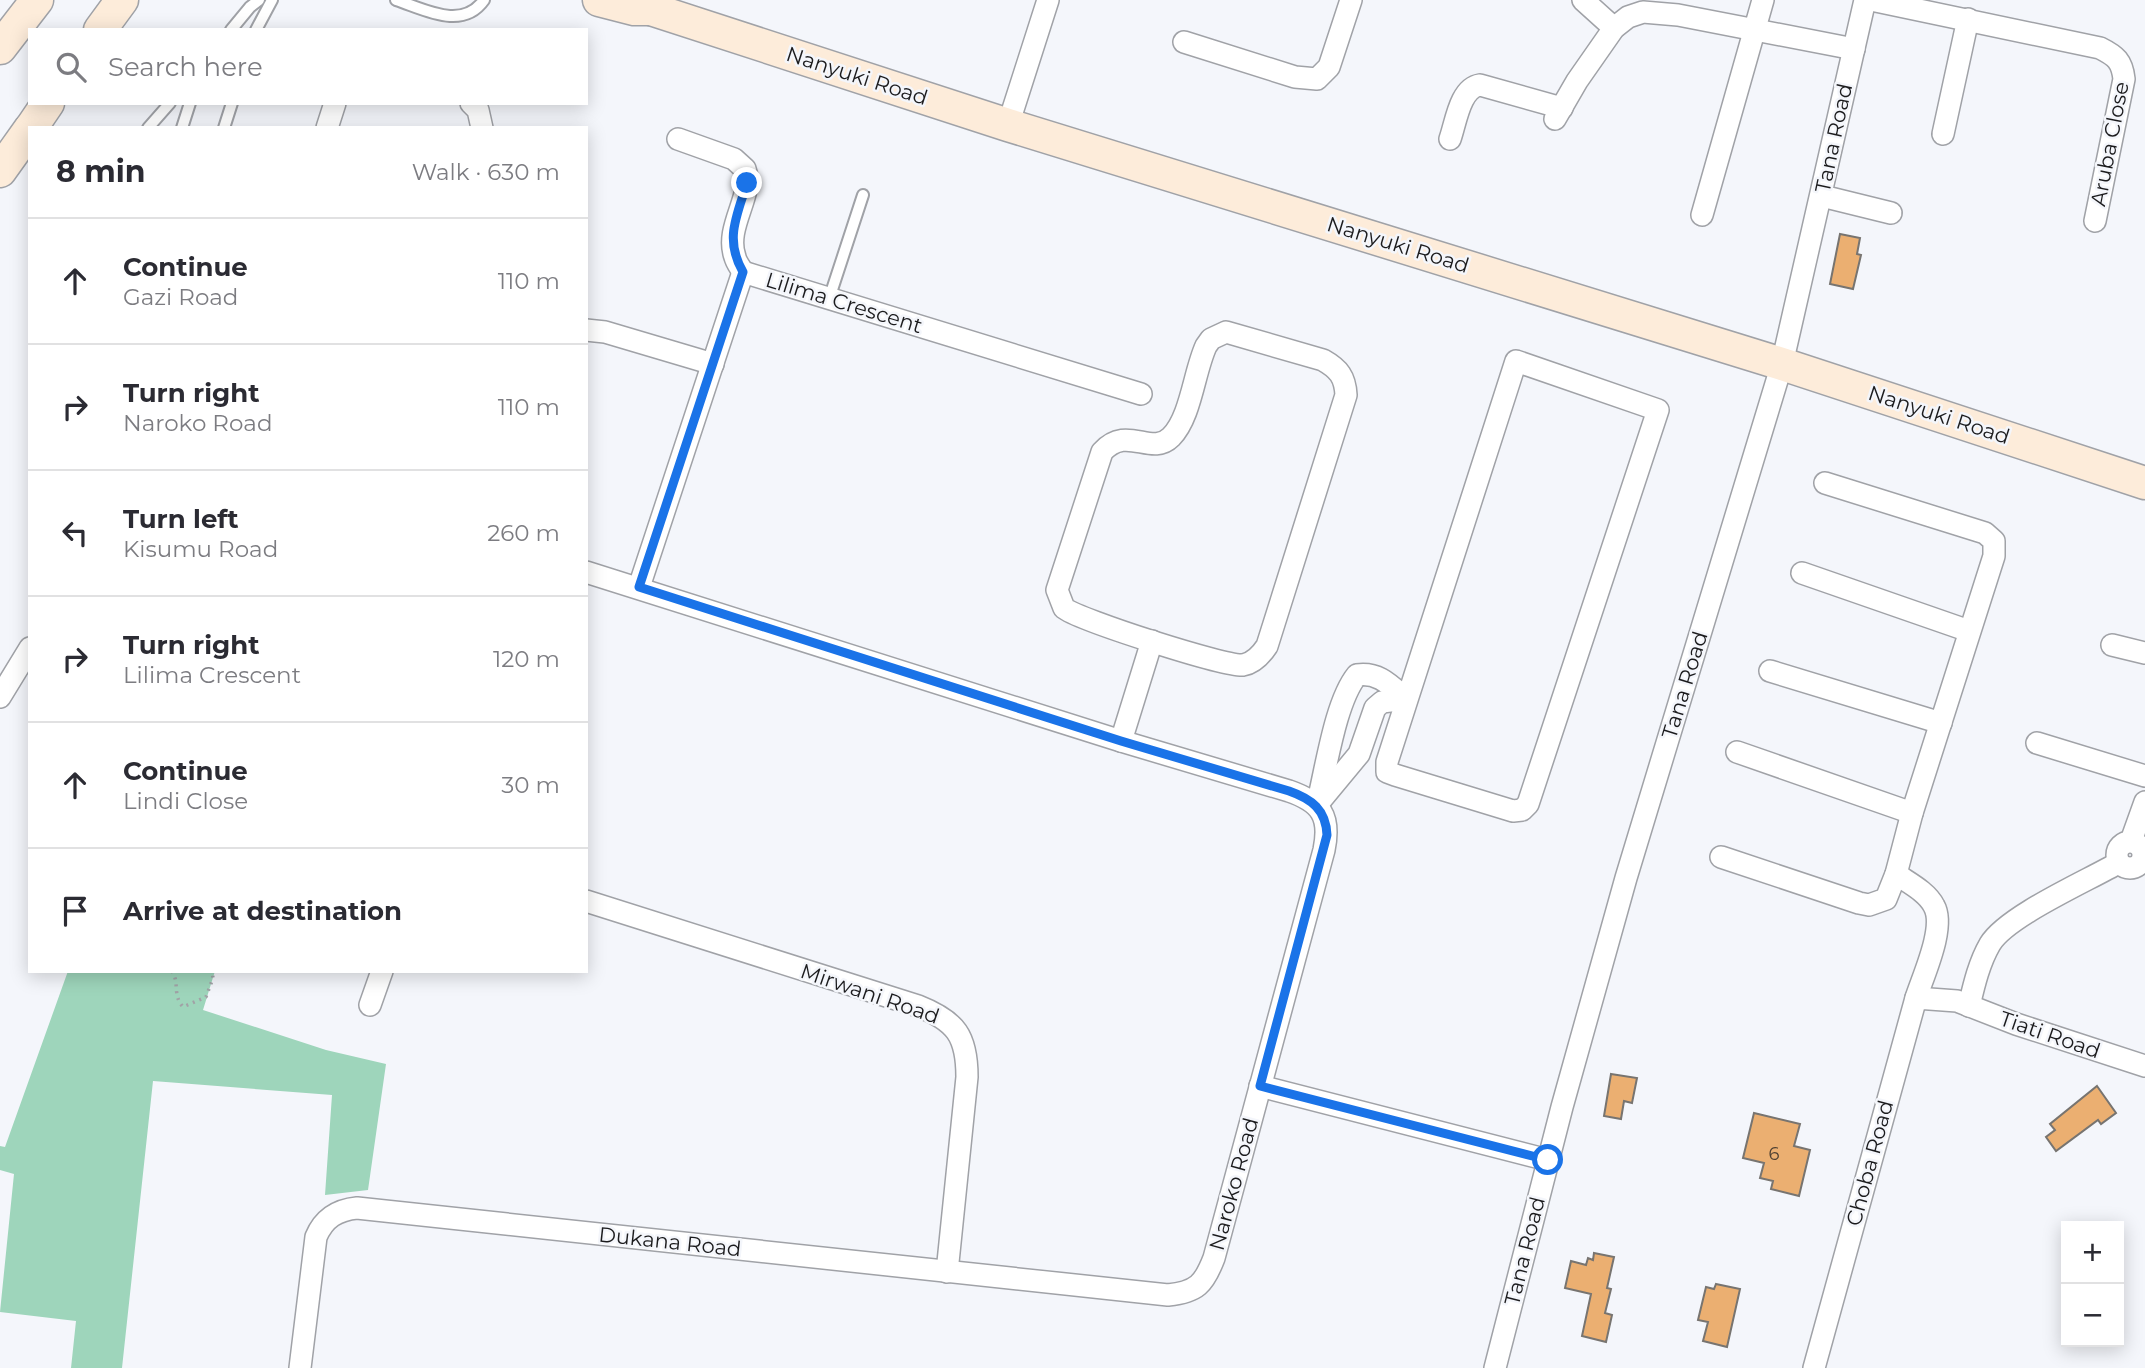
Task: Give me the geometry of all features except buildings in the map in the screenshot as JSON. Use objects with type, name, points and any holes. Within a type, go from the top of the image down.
[{"type":"street","points":[[0,47],[29,0]]},
{"type":"street","points":[[0,47],[37,0]]},
{"type":"street","name":"Nanyuki Road","points":[[599,0],[634,9],[642,5],[1008,125],[1782,364],[2145,483]]},
{"type":"street","points":[[1008,125],[1048,0]]},
{"type":"street","points":[[1184,42],[1295,77],[1317,79],[1329,67],[1352,0]]},
{"type":"street","points":[[1583,0],[1614,28]]},
{"type":"street","points":[[1702,215],[1763,0]]},
{"type":"street","name":"Tana Road","points":[[1495,1368],[1548,1160],[1626,878],[1782,364],[1864,0]]},
{"type":"street","name":"Aruba Close","points":[[1871,0],[2100,48],[2114,54],[2123,63],[2124,79],[2095,221]]},
{"type":"street","points":[[1450,139],[1466,92],[1473,86],[1480,85],[1559,113],[1614,28],[1628,17],[1643,12],[1678,15],[1854,49]]},
{"type":"street","points":[[1943,134],[1968,19]]},
{"type":"street","points":[[31,126],[47,105]]},
{"type":"street","points":[[328,126],[334,105]]},
{"type":"street","points":[[473,105],[478,110],[482,126]]},
{"type":"street","points":[[0,171],[28,131]]},
{"type":"street","points":[[678,139],[734,159],[745,169],[747,183],[733,236],[734,257],[743,272]]},
{"type":"street","points":[[1822,195],[1891,212]]},
{"type":"street","name":"Lilima Crescent","points":[[639,587],[743,272],[1142,394]]},
{"type":"street","points":[[588,330],[605,332],[713,364]]},
{"type":"street","points":[[1226,332],[1237,334],[1335,366],[1344,379],[1345,404],[1267,646],[1259,657],[1241,665],[1152,641],[1077,616],[1064,608],[1060,600],[1059,579],[1102,452],[1116,441],[1124,439],[1154,444],[1172,436],[1182,419],[1201,357],[1211,339],[1217,335],[1226,332]]},
{"type":"street","points":[[1516,362],[1658,410],[1528,804],[1522,810],[1513,811],[1387,772],[1387,762],[1406,699],[1516,362]]},
{"type":"street","points":[[1721,857],[1869,905],[1886,899],[1994,556],[1994,541],[1990,535],[1825,483]]},
{"type":"street","points":[[588,573],[1121,741],[1289,791],[1309,799],[1317,806]]},
{"type":"street","points":[[1802,573],[1969,631]]},
{"type":"street","points":[[1121,741],[1152,641]]},
{"type":"street","points":[[2112,645],[2145,653]]},
{"type":"street","points":[[0,697],[28,651]]},
{"type":"street","points":[[1770,671],[1941,723]]},
{"type":"street","points":[[1317,806],[1349,685],[1357,675],[1368,673],[1379,676],[1406,699]]},
{"type":"street","points":[[1317,806],[1359,754],[1376,708],[1382,702],[1406,699]]},
{"type":"street","points":[[2037,743],[2145,776]]},
{"type":"street","points":[[1737,752],[1912,813]]},
{"type":"street","points":[[1916,998],[1963,1003],[1990,944],[1997,935],[2020,917],[2134,867],[2117,851],[2120,845],[2131,841],[2145,802]]},
{"type":"street","name":"Naroko Road","points":[[1168,1295],[1185,1293],[1195,1288],[1208,1272],[1325,843],[1325,821],[1317,806]]},
{"type":"street","name":"Choba Road","points":[[1814,1368],[1934,941],[1938,915],[1931,901],[1896,874]]},
{"type":"street","name":"Mirwani Road","points":[[588,902],[918,1006],[941,1015],[954,1027],[967,1054],[967,1077],[947,1272]]},
{"type":"street","points":[[370,1005],[381,973]]},
{"type":"street","name":"Tiati Road","points":[[1963,1003],[2016,1024],[2145,1066]]},
{"type":"street","points":[[1260,1086],[1548,1160]]},
{"type":"street","name":"Dukana Road","points":[[300,1368],[316,1237],[329,1217],[347,1209],[371,1209],[1168,1295]]},
{"type":"lane","points":[[233,28],[259,0]]},
{"type":"lane","points":[[257,28],[272,0]]},
{"type":"lane","points":[[396,0],[456,17],[473,11],[484,0]]},
{"type":"lane","points":[[150,126],[168,105]]},
{"type":"lane","points":[[183,126],[189,105]]},
{"type":"lane","points":[[225,126],[231,105]]},
{"type":"lane","points":[[829,299],[863,195]]},
{"type":"lane","points":[[1329,756],[1353,762]]},
{"type":"path","points":[[173,973],[176,977],[176,999],[183,1007],[206,997],[212,973]]},
{"type":"green space","points":[[67,973],[214,973],[203,1010],[326,1050],[386,1064],[368,1190],[325,1195],[332,1095],[153,1081],[122,1368],[71,1368],[76,1321],[0,1312],[14,1174],[0,1170],[0,1146],[5,1147]]},
{"type":"route","points":[[747,183],[733,236],[734,257],[743,272],[639,587],[1309,799],[1322,813],[1327,835],[1260,1086],[1548,1160]]}]
